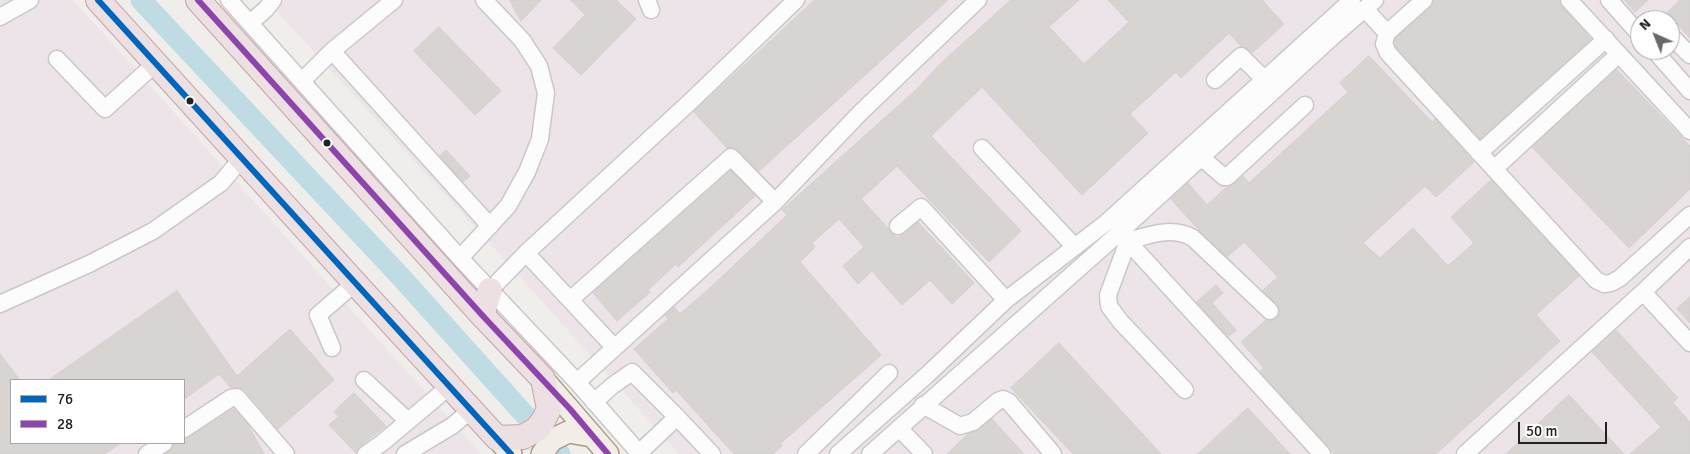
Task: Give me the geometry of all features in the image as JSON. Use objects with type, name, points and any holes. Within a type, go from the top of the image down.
[{"type":"highway","points":[[98,0],[354,284],[471,410],[510,443],[537,429],[549,409],[543,379],[482,315],[198,0]]},
{"type":"highway","points":[[482,315],[490,290]]},
{"type":"main road","points":[[543,379],[608,454]]},
{"type":"main road","points":[[542,454],[552,440],[568,432],[592,436]]},
{"type":"lane","points":[[0,17],[30,0]]},
{"type":"lane","points":[[229,0],[460,258],[577,382],[640,453],[677,417]]},
{"type":"lane","points":[[250,23],[273,0]]},
{"type":"lane","points":[[302,81],[332,51],[394,0]]},
{"type":"lane","points":[[460,258],[508,206],[527,172],[540,139],[546,93],[539,66],[522,40],[484,0]]},
{"type":"lane","points":[[490,290],[526,252],[692,100],[796,0]]},
{"type":"lane","points":[[577,382],[775,202],[860,113],[978,0]]},
{"type":"lane","points":[[1424,0],[1387,33],[1384,44],[1388,53],[1596,280],[1604,284],[1620,278],[1690,214]]},
{"type":"lane","points":[[1569,0],[1690,131]]},
{"type":"lane","points":[[1609,0],[1630,24]]},
{"type":"lane","points":[[1185,390],[1109,306],[1108,295],[1118,232],[1265,80],[1364,3],[1387,33]]},
{"type":"lane","points":[[870,454],[1202,158],[1326,34]]},
{"type":"lane","points":[[1479,153],[1606,39]]},
{"type":"lane","points":[[1680,45],[1690,55]]},
{"type":"lane","points":[[332,51],[490,226]]},
{"type":"lane","points":[[1494,170],[1619,54]]},
{"type":"lane","points":[[1215,80],[1241,56],[1265,80]]},
{"type":"lane","points":[[57,59],[105,109],[156,63]]},
{"type":"lane","points":[[1663,60],[1690,91]]},
{"type":"lane","points":[[1202,158],[1224,177],[1227,177],[1305,105]]},
{"type":"lane","points":[[982,148],[1075,247]]},
{"type":"lane","points":[[570,300],[731,157],[775,202]]},
{"type":"lane","points":[[0,304],[89,264],[154,231],[221,183],[242,158]]},
{"type":"lane","points":[[898,226],[922,207],[1006,300]]},
{"type":"lane","points":[[1118,232],[1322,454]]},
{"type":"lane","points":[[823,437],[838,453],[927,375],[1006,300],[1075,247],[1118,232],[1185,233],[1193,238],[1270,311]]},
{"type":"lane","points":[[1466,454],[1690,247]]},
{"type":"lane","points":[[526,252],[614,347]]},
{"type":"lane","points":[[332,348],[318,315],[354,284]]},
{"type":"lane","points":[[1643,292],[1690,343]]},
{"type":"lane","points":[[594,402],[632,372],[712,454]]},
{"type":"lane","points":[[806,454],[889,373]]},
{"type":"lane","points":[[364,380],[408,421]]},
{"type":"lane","points":[[366,454],[450,386]]},
{"type":"lane","points":[[185,428],[231,398],[236,398],[286,454]]},
{"type":"lane","points":[[923,405],[960,426],[973,422],[1003,399],[1009,402],[1053,454]]},
{"type":"lane","points":[[405,454],[452,426],[471,410]]},
{"type":"lane","points":[[899,428],[924,454]]},
{"type":"lane","points":[[147,454],[162,444]]},
{"type":"shaded area","points":[[0,0],[73,0],[481,454],[0,454]]},
{"type":"shaded area","points":[[266,0],[1690,0],[1690,454],[679,454],[495,249]]},
{"type":"building","points":[[510,0],[541,0],[521,21]]},
{"type":"building","points":[[571,0],[616,0],[636,19],[581,75],[553,48],[585,15]]},
{"type":"building","points":[[815,0],[948,0],[759,171],[738,150],[733,147],[727,148],[694,112]]},
{"type":"building","points":[[1011,0],[1079,0],[1049,27],[1084,64],[1129,22],[1108,0],[1262,0],[1284,24],[1252,53],[1241,46],[1229,33],[1181,78],[1176,72],[1130,114],[1148,133],[1082,195],[982,87],[931,136],[1021,231],[989,262],[897,166],[861,199],[891,233],[898,238],[918,222],[974,283],[952,304],[930,280],[902,305],[872,271],[858,284],[843,266],[864,247],[839,219],[812,243],[815,247],[800,262],[881,355],[780,444],[782,446],[773,454],[734,454],[676,390],[673,393],[634,349],[668,319],[665,315],[674,307],[680,314],[710,288],[787,215],[782,210],[918,88],[939,65]]},
{"type":"building","points":[[1434,0],[1558,0],[1591,39],[1480,139],[1396,47],[1396,38],[1431,7]]},
{"type":"building","points":[[1625,0],[1648,0],[1637,10],[1633,10]]},
{"type":"building","points":[[1680,0],[1690,0],[1690,38],[1680,27],[1680,10],[1670,10]]},
{"type":"building","points":[[439,27],[501,91],[475,115],[414,51]]},
{"type":"building","points":[[1369,56],[1432,122],[1435,119],[1474,162],[1436,197],[1425,186],[1363,243],[1380,258],[1413,228],[1448,266],[1474,243],[1451,217],[1491,180],[1579,276],[1536,315],[1560,341],[1436,454],[1334,454],[1260,371],[1264,368],[1241,342],[1266,320],[1272,321],[1278,317],[1280,313],[1279,308],[1263,290],[1278,277],[1244,242],[1227,257],[1171,199],[1188,183],[1207,205],[1243,176],[1249,183],[1348,92],[1340,83]]},
{"type":"building","points":[[1617,70],[1690,146],[1690,189],[1629,248],[1532,147]]},
{"type":"building","points":[[446,150],[470,176],[463,182],[440,156]]},
{"type":"building","points":[[731,171],[755,196],[678,267],[676,264],[648,290],[650,292],[617,321],[593,293]]},
{"type":"building","points":[[1216,285],[1223,293],[1212,303],[1236,330],[1228,337],[1197,302]]},
{"type":"building","points":[[177,291],[237,376],[290,329],[334,380],[278,429],[245,390],[231,388],[219,374],[185,398],[185,379],[50,379]]},
{"type":"building","points":[[1690,297],[1690,323],[1677,309]]},
{"type":"building","points":[[1616,330],[1678,398],[1673,403],[1690,422],[1690,454],[1630,454],[1661,427],[1592,352]]},
{"type":"building","points":[[1059,343],[1161,454],[1073,454],[1011,388]]},
{"type":"building","points":[[0,354],[19,379],[10,379],[10,444],[120,444],[105,454],[0,454]]},
{"type":"building","points":[[354,393],[386,426],[360,446],[356,453],[329,425],[339,416],[334,412]]},
{"type":"building","points":[[1569,395],[1624,454],[1506,454],[1538,424]]},
{"type":"building","points":[[1248,408],[1290,454],[1198,454]]},
{"type":"building","points":[[234,409],[248,425],[264,454],[165,454],[173,448],[174,444],[185,444],[185,439]]},
{"type":"building","points":[[992,419],[1024,454],[947,454],[968,434],[979,430]]},
{"type":"waterway","points":[[141,0],[400,276],[560,454]]},
{"type":"transit line","name":"76","points":[[98,0],[511,454]]},
{"type":"transit line","name":"28","points":[[198,0],[482,315],[570,409],[608,454]]}]
